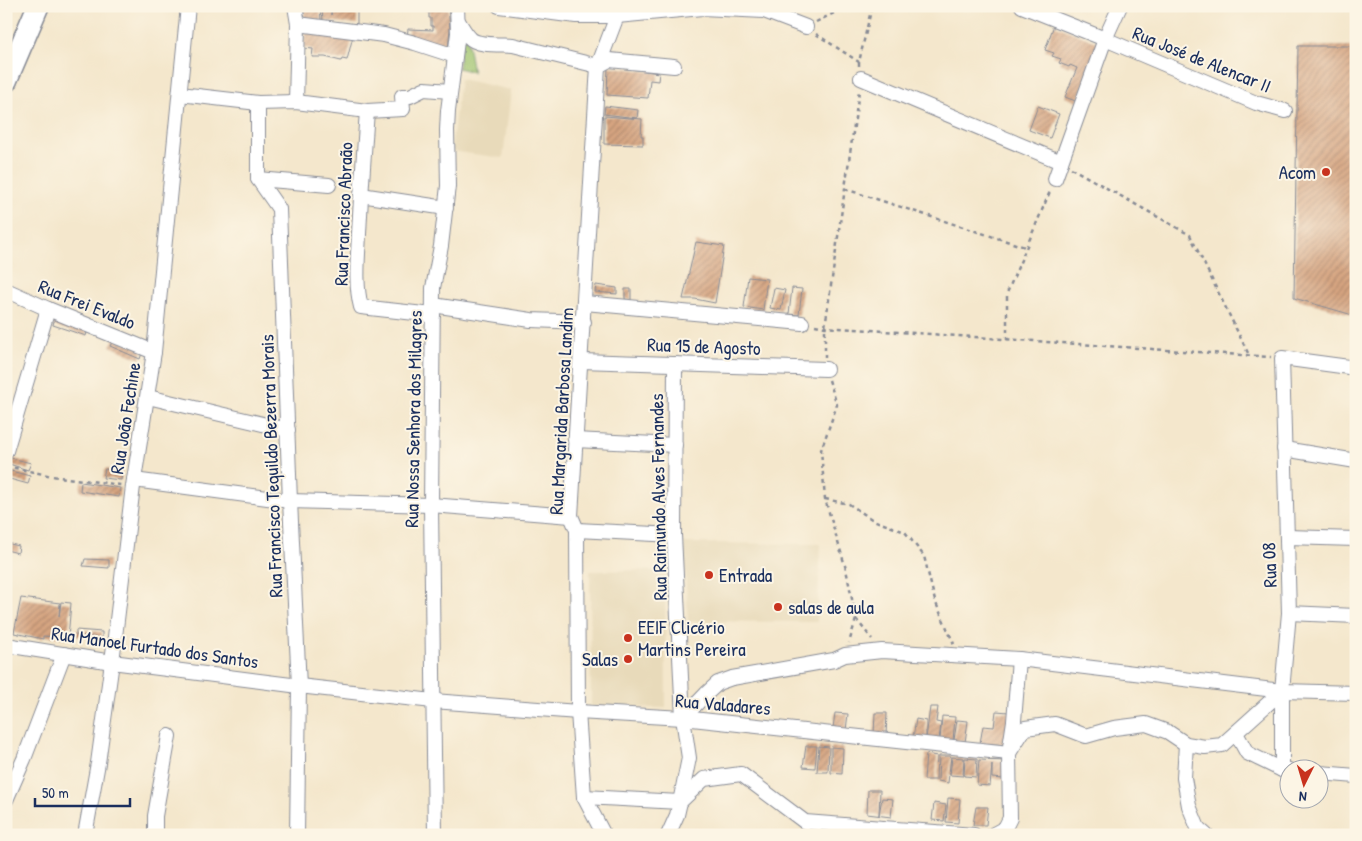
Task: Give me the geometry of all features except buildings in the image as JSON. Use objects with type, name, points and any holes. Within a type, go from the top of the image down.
[{"type":"main road","points":[[6,81],[38,6]]},
{"type":"street","name":"Rua João Fechine","points":[[85,835],[98,764],[133,483],[154,352],[188,6]]},
{"type":"street","points":[[295,6],[298,24],[296,102]]},
{"type":"street","name":"Rua Nossa Senhora dos Milagres","points":[[435,835],[430,505],[433,310],[434,288],[448,186],[447,130],[458,33],[458,6]]},
{"type":"street","points":[[499,6],[576,16],[617,16],[702,7],[764,11],[806,26]]},
{"type":"street","name":"Rua José de Alencar II","points":[[1022,6],[1256,103],[1286,111]]},
{"type":"street","points":[[1055,178],[1105,39],[1120,6]]},
{"type":"street","name":"Rua Margarida Barbosa Landim","points":[[604,835],[584,797],[578,712],[577,530],[571,516],[598,66],[617,16]]},
{"type":"street","points":[[458,21],[471,40],[478,44],[513,45],[598,66],[609,60],[674,66]]},
{"type":"street","points":[[298,24],[384,36],[415,43],[455,56]]},
{"type":"street","points":[[861,78],[1061,162]]},
{"type":"street","points":[[180,94],[258,103],[296,102],[367,111],[403,108],[402,96],[410,96],[424,89],[450,92]]},
{"type":"street","points":[[258,103],[258,179],[329,185]]},
{"type":"street","name":"Rua Francisco Abraão","points":[[367,111],[360,195],[358,265],[361,307],[433,310]]},
{"type":"street","name":"Rua Francisco Tequildo Bezerra Morais","points":[[258,179],[279,209],[299,686],[297,835]]},
{"type":"street","points":[[360,195],[446,208]]},
{"type":"street","name":"Rua Frei Evaldo","points":[[6,290],[154,352]]},
{"type":"street","points":[[584,303],[802,323]]},
{"type":"street","points":[[6,451],[48,309]]},
{"type":"street","points":[[433,310],[531,320],[584,322]]},
{"type":"street","points":[[1282,358],[1356,368]]},
{"type":"street","name":"Rua 08","points":[[1282,358],[1289,612],[1282,691],[1285,758]]},
{"type":"street","name":"Rua 15 de Agosto","points":[[581,361],[826,369]]},
{"type":"street","name":"Rua Raimundo Alves Fernandes","points":[[668,834],[677,815],[689,758],[683,718],[674,534],[675,364]]},
{"type":"street","points":[[148,397],[288,430]]},
{"type":"street","points":[[575,440],[675,445]]},
{"type":"street","points":[[1284,449],[1356,461]]},
{"type":"street","points":[[133,483],[290,501],[430,505],[571,516]]},
{"type":"street","points":[[577,530],[674,534]]},
{"type":"street","points":[[1287,537],[1356,539]]},
{"type":"street","points":[[1289,612],[1356,616]]},
{"type":"street","name":"Rua Manoel Furtado dos Santos","points":[[6,645],[112,662],[433,701]]},
{"type":"street","points":[[683,718],[718,683],[732,678],[834,660],[845,655],[882,651],[1019,659],[1282,691],[1356,693]]},
{"type":"street","points":[[6,800],[24,759],[64,654]]},
{"type":"street","points":[[992,835],[1006,828],[1010,818],[1009,752],[1014,721],[1019,659]]},
{"type":"street","points":[[1009,752],[1025,728],[1055,724],[1086,736],[1114,728],[1146,724],[1168,732],[1186,744],[1205,747],[1222,745],[1282,691]]},
{"type":"street","name":"Rua Valadares","points":[[433,701],[683,718],[1009,752]]},
{"type":"street","points":[[1236,733],[1247,753],[1280,767]]},
{"type":"street","points":[[155,835],[155,816],[169,736]]},
{"type":"street","points":[[1186,744],[1184,778],[1189,806],[1198,828],[1206,835]]},
{"type":"street","points":[[584,797],[680,802],[704,779],[741,774],[805,822],[974,835]]},
{"type":"street","points":[[1330,774],[1356,776]]},
{"type":"street","points":[[663,835],[668,834]]},
{"type":"path","points":[[848,6],[806,26],[858,62]]},
{"type":"path","points":[[872,6],[858,62],[861,78],[825,328],[826,369],[837,405],[821,450],[825,499],[846,569],[856,619],[882,651]]},
{"type":"path","points":[[1061,162],[1190,235],[1249,356]]},
{"type":"path","points":[[1007,340],[1007,292],[1055,178]]},
{"type":"path","points":[[845,189],[1025,247]]},
{"type":"path","points":[[802,323],[825,328],[1282,358]]},
{"type":"path","points":[[6,466],[52,476],[133,483]]},
{"type":"path","points":[[825,499],[849,504],[874,520],[905,532],[924,556],[935,601],[960,656]]},
{"type":"path","points":[[845,655],[856,619]]},
{"type":"shaded area","points":[[460,79],[511,90],[503,158],[451,151]]},
{"type":"shaded area","points":[[684,543],[821,544],[817,622],[688,621]]},
{"type":"shaded area","name":"EEIF Clicério Martins Pereira","points":[[665,570],[666,708],[591,706],[590,571]]},
{"type":"green space","points":[[467,38],[473,72],[458,68],[462,39]]},
{"type":"place","name":"Acom","points":[[1326,172]]},
{"type":"place","name":"Entrada","points":[[709,575]]},
{"type":"place","name":"salas de aula","points":[[778,607]]},
{"type":"place","name":"EEIF Clicério Martins Pereira","points":[[628,638]]},
{"type":"place","name":"Salas","points":[[628,659]]}]
